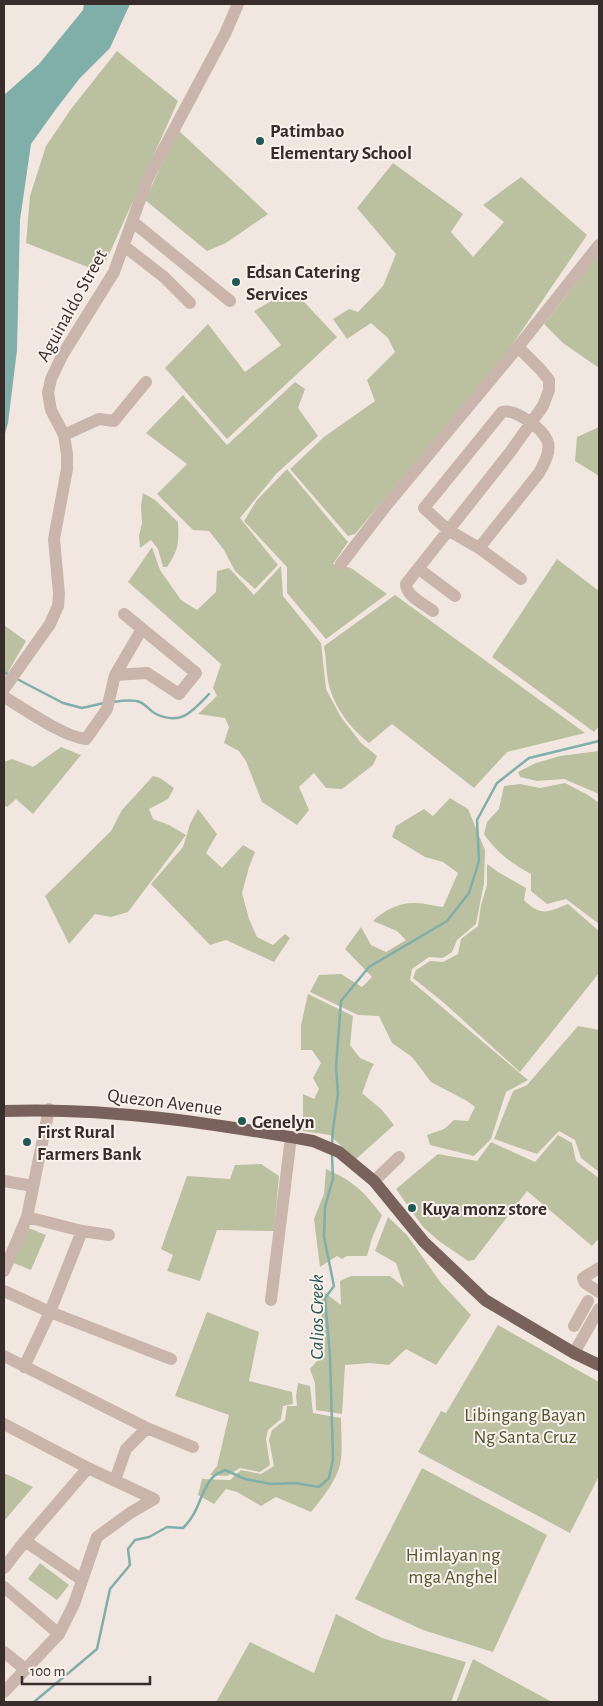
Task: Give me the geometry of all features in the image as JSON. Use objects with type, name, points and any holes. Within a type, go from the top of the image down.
[{"type":"main road","name":"Quezon Avenue","points":[[4,1111],[77,1110],[211,1124],[313,1141],[324,1145],[339,1152],[374,1181],[424,1242],[472,1289],[494,1306],[574,1353],[599,1365]]},
{"type":"street","name":"Aguinaldo Street","points":[[8,682],[50,624],[58,606],[59,594],[54,539],[67,469],[64,435],[51,410],[48,393],[51,379],[114,272],[147,180],[225,34],[238,4]]},
{"type":"street","points":[[133,222],[230,301]]},
{"type":"street","points":[[341,564],[385,507],[518,348],[599,245]]},
{"type":"street","points":[[124,246],[164,277],[190,303]]},
{"type":"street","points":[[433,611],[411,595],[406,589],[406,584],[511,451],[543,406],[549,390],[549,380],[518,348]]},
{"type":"street","points":[[64,435],[99,419],[114,421],[146,382]]},
{"type":"street","points":[[479,548],[538,473],[545,462],[548,450],[547,440],[530,423],[516,413],[507,410],[502,412],[424,508],[448,530],[479,548],[521,579]]},
{"type":"street","points":[[419,569],[455,596]]},
{"type":"street","points":[[115,675],[147,673],[179,694],[196,673],[124,614]]},
{"type":"street","points":[[4,697],[54,726],[78,738],[86,739],[107,709],[115,675],[142,629]]},
{"type":"street","points":[[4,1271],[27,1217],[48,1109]]},
{"type":"street","points":[[271,1300],[291,1137]]},
{"type":"street","points":[[374,1181],[398,1157]]},
{"type":"street","points":[[4,1181],[33,1186]]},
{"type":"street","points":[[27,1217],[82,1231],[109,1235]]},
{"type":"street","points":[[24,1367],[50,1312],[82,1231]]},
{"type":"street","points":[[599,1268],[583,1278],[585,1282],[599,1292]]},
{"type":"street","points":[[4,1291],[50,1312],[171,1359]]},
{"type":"street","points":[[587,1332],[570,1324],[588,1301]]},
{"type":"street","points":[[574,1353],[599,1309]]},
{"type":"street","points":[[4,1356],[147,1428],[193,1447]]},
{"type":"street","points":[[4,1424],[88,1468],[154,1499],[130,1513],[97,1537],[74,1604],[60,1634],[4,1692]]},
{"type":"street","points":[[115,1480],[126,1449],[147,1428]]},
{"type":"street","points":[[4,1568],[88,1468]]},
{"type":"street","points":[[25,1541],[82,1580]]},
{"type":"street","points":[[4,1587],[60,1634]]},
{"type":"street","points":[[4,1652],[25,1669]]},
{"type":"green space","points":[[117,51],[178,101],[107,259],[98,271],[26,243],[30,196],[46,146],[71,109]]},
{"type":"green space","points":[[178,130],[268,214],[226,243],[207,251],[145,200]]},
{"type":"green space","points":[[393,163],[463,214],[451,232],[473,257],[504,222],[483,205],[521,177],[587,235],[508,351],[355,534],[348,536],[290,469],[324,437],[375,401],[367,380],[395,352],[388,338],[371,323],[347,339],[333,319],[349,309],[358,312],[383,286],[396,254],[357,208]]},
{"type":"green space","points":[[599,254],[599,368],[563,343],[544,324]]},
{"type":"green space","points":[[292,289],[337,337],[227,439],[165,368],[208,324],[245,372],[281,345],[254,311]]},
{"type":"green space","points":[[295,382],[305,389],[298,408],[318,436],[276,474],[240,518],[278,565],[255,589],[235,571],[224,550],[209,531],[193,530],[157,494],[187,464],[146,433],[183,395],[227,445]]},
{"type":"green space","points":[[599,427],[599,476],[575,461],[577,437]]},
{"type":"green space","points":[[287,469],[348,542],[333,564],[351,568],[387,594],[326,639],[287,593],[287,567],[244,521],[257,500]]},
{"type":"green space","points":[[143,493],[155,500],[178,522],[177,546],[167,567],[163,567],[158,549],[151,540],[140,548],[139,536],[142,523],[141,506]]},
{"type":"green space","points":[[152,547],[160,570],[181,600],[197,610],[216,592],[217,571],[229,568],[254,595],[281,566],[283,596],[321,643],[326,689],[341,717],[361,743],[377,756],[373,765],[342,789],[326,788],[314,773],[299,787],[309,810],[297,825],[262,802],[246,761],[239,751],[224,743],[229,727],[225,718],[198,714],[217,696],[213,688],[221,664],[128,582]]},
{"type":"green space","points":[[557,559],[599,591],[599,726],[594,732],[492,657]]},
{"type":"green space","points":[[395,595],[585,733],[507,752],[474,788],[392,724],[369,743],[355,730],[338,708],[330,690],[324,646]]},
{"type":"green space","points":[[4,625],[26,641],[4,679]]},
{"type":"green space","points":[[61,747],[81,755],[33,814],[16,799],[7,807],[4,805],[4,762],[12,759],[33,767]]},
{"type":"green space","points":[[599,751],[599,794],[564,779],[537,781],[520,777],[518,772],[536,763],[560,756]]},
{"type":"green space","points":[[153,776],[160,778],[174,788],[168,799],[149,809],[153,819],[169,825],[186,835],[128,912],[111,917],[95,914],[69,944],[45,896],[111,831],[122,810]]},
{"type":"green space","points":[[565,783],[599,803],[599,924],[566,899],[547,904],[531,891],[531,874],[505,857],[484,834],[487,822],[499,809],[504,786],[520,784],[540,788]]},
{"type":"green space","points":[[450,798],[468,809],[485,850],[484,883],[476,924],[457,940],[452,952],[443,958],[429,957],[412,969],[410,980],[528,1080],[506,1092],[491,1139],[474,1156],[430,1145],[427,1135],[444,1129],[454,1120],[468,1121],[475,1107],[431,1082],[412,1057],[392,1043],[379,1016],[358,1015],[310,992],[319,975],[341,974],[362,987],[372,977],[345,949],[361,927],[371,945],[386,952],[406,940],[397,931],[373,921],[382,913],[398,905],[410,903],[423,903],[443,907],[458,873],[443,862],[425,857],[392,837],[396,826],[424,809],[433,816]]},
{"type":"green space","points":[[198,809],[217,834],[206,853],[222,868],[243,845],[255,852],[242,893],[249,919],[257,937],[273,945],[285,934],[290,938],[274,962],[226,940],[210,945],[151,884],[183,847],[190,824]]},
{"type":"green space","points":[[487,864],[526,888],[524,900],[535,909],[550,911],[568,904],[599,931],[599,973],[520,1072],[443,1002],[413,978],[416,970],[430,961],[443,962],[458,954],[461,939],[478,926],[481,905],[487,885]]},
{"type":"green space","points":[[308,994],[353,1016],[350,1045],[360,1058],[374,1064],[362,1093],[382,1110],[394,1125],[355,1160],[330,1135],[303,1131],[303,1094],[314,1099],[319,1089],[313,1078],[321,1063],[312,1050],[301,1050],[301,1025]]},
{"type":"green space","points":[[578,1026],[599,1030],[599,1172],[581,1158],[575,1140],[559,1131],[537,1154],[494,1139],[513,1091],[527,1085]]},
{"type":"green space","points":[[558,1135],[572,1143],[576,1161],[599,1178],[599,1238],[592,1246],[527,1191],[474,1260],[468,1261],[439,1241],[423,1227],[396,1189],[438,1154],[477,1161],[491,1142],[535,1162]]},
{"type":"green space","points":[[261,1164],[279,1176],[274,1231],[217,1230],[200,1281],[167,1271],[173,1255],[161,1249],[187,1176],[230,1179],[235,1165]]},
{"type":"green space","points":[[326,1169],[358,1188],[382,1215],[367,1256],[347,1256],[342,1259],[337,1256],[320,1267],[314,1219],[324,1194]]},
{"type":"green space","points":[[388,1217],[407,1235],[441,1283],[471,1315],[436,1365],[406,1349],[389,1365],[370,1363],[345,1365],[342,1414],[316,1410],[315,1383],[310,1369],[324,1353],[320,1289],[341,1305],[340,1281],[351,1276],[390,1276],[404,1287],[396,1263],[375,1251]]},
{"type":"green space","points":[[26,1227],[46,1235],[31,1270],[11,1262]]},
{"type":"green space","points":[[207,1312],[259,1332],[249,1381],[292,1392],[293,1404],[283,1406],[281,1419],[268,1430],[266,1439],[270,1465],[260,1472],[240,1468],[227,1476],[210,1475],[217,1466],[229,1415],[175,1396]]},
{"type":"green space","name":"Libingang Bayan Ng Santa Cruz","points":[[498,1325],[599,1382],[599,1476],[570,1533],[418,1452],[441,1411],[446,1413]]},
{"type":"green space","points":[[298,1383],[310,1386],[313,1413],[341,1418],[342,1447],[340,1465],[332,1484],[311,1512],[276,1497],[261,1506],[237,1492],[226,1489],[214,1504],[198,1495],[202,1479],[230,1480],[241,1470],[261,1474],[274,1466],[269,1440],[272,1430],[285,1420],[287,1406],[297,1406]]},
{"type":"green space","name":"Himlayan ng mga Anghel","points":[[422,1468],[547,1535],[493,1652],[423,1630],[355,1599]]},
{"type":"green space","points":[[4,1473],[33,1487],[4,1521]]},
{"type":"green space","points":[[40,1563],[69,1585],[57,1600],[28,1579]]},
{"type":"green space","points":[[336,1614],[382,1638],[466,1662],[451,1702],[216,1702],[250,1642],[314,1673]]},
{"type":"green space","points":[[473,1659],[552,1702],[456,1702]]},
{"type":"water","points":[[84,4],[130,4],[110,48],[80,78],[31,144],[20,220],[17,350],[8,423],[4,437],[4,95],[39,64],[83,10]]},
{"type":"waterway","points":[[4,672],[10,675]]},
{"type":"waterway","points":[[17,679],[63,703],[82,708],[104,703]]},
{"type":"waterway","points":[[112,702],[137,701],[156,714],[173,718],[186,715],[209,694]]},
{"type":"waterway","name":"Calios Creek","points":[[332,1144],[338,1094],[336,1067],[341,1001],[369,967],[447,921],[469,893],[479,861],[477,820],[497,783],[529,758],[599,741]]},
{"type":"waterway","name":"Calios Creek","points":[[34,1702],[97,1649],[110,1589],[130,1565],[128,1549],[135,1540],[149,1537],[167,1527],[183,1528],[193,1515],[209,1481],[215,1475],[225,1470],[245,1479],[271,1484],[295,1483],[319,1487],[329,1478],[333,1459],[330,1356],[325,1298],[334,1286],[324,1237],[325,1207],[333,1178],[332,1155]]},
{"type":"place","name":"Patimbao Elementary School","points":[[260,141]]},
{"type":"place","name":"Edsan Catering Services","points":[[236,282]]},
{"type":"place","name":"Genelyn","points":[[242,1121]]},
{"type":"place","name":"First Rural Farmers Bank","points":[[27,1142]]},
{"type":"place","name":"Kuya monz store","points":[[412,1208]]}]
